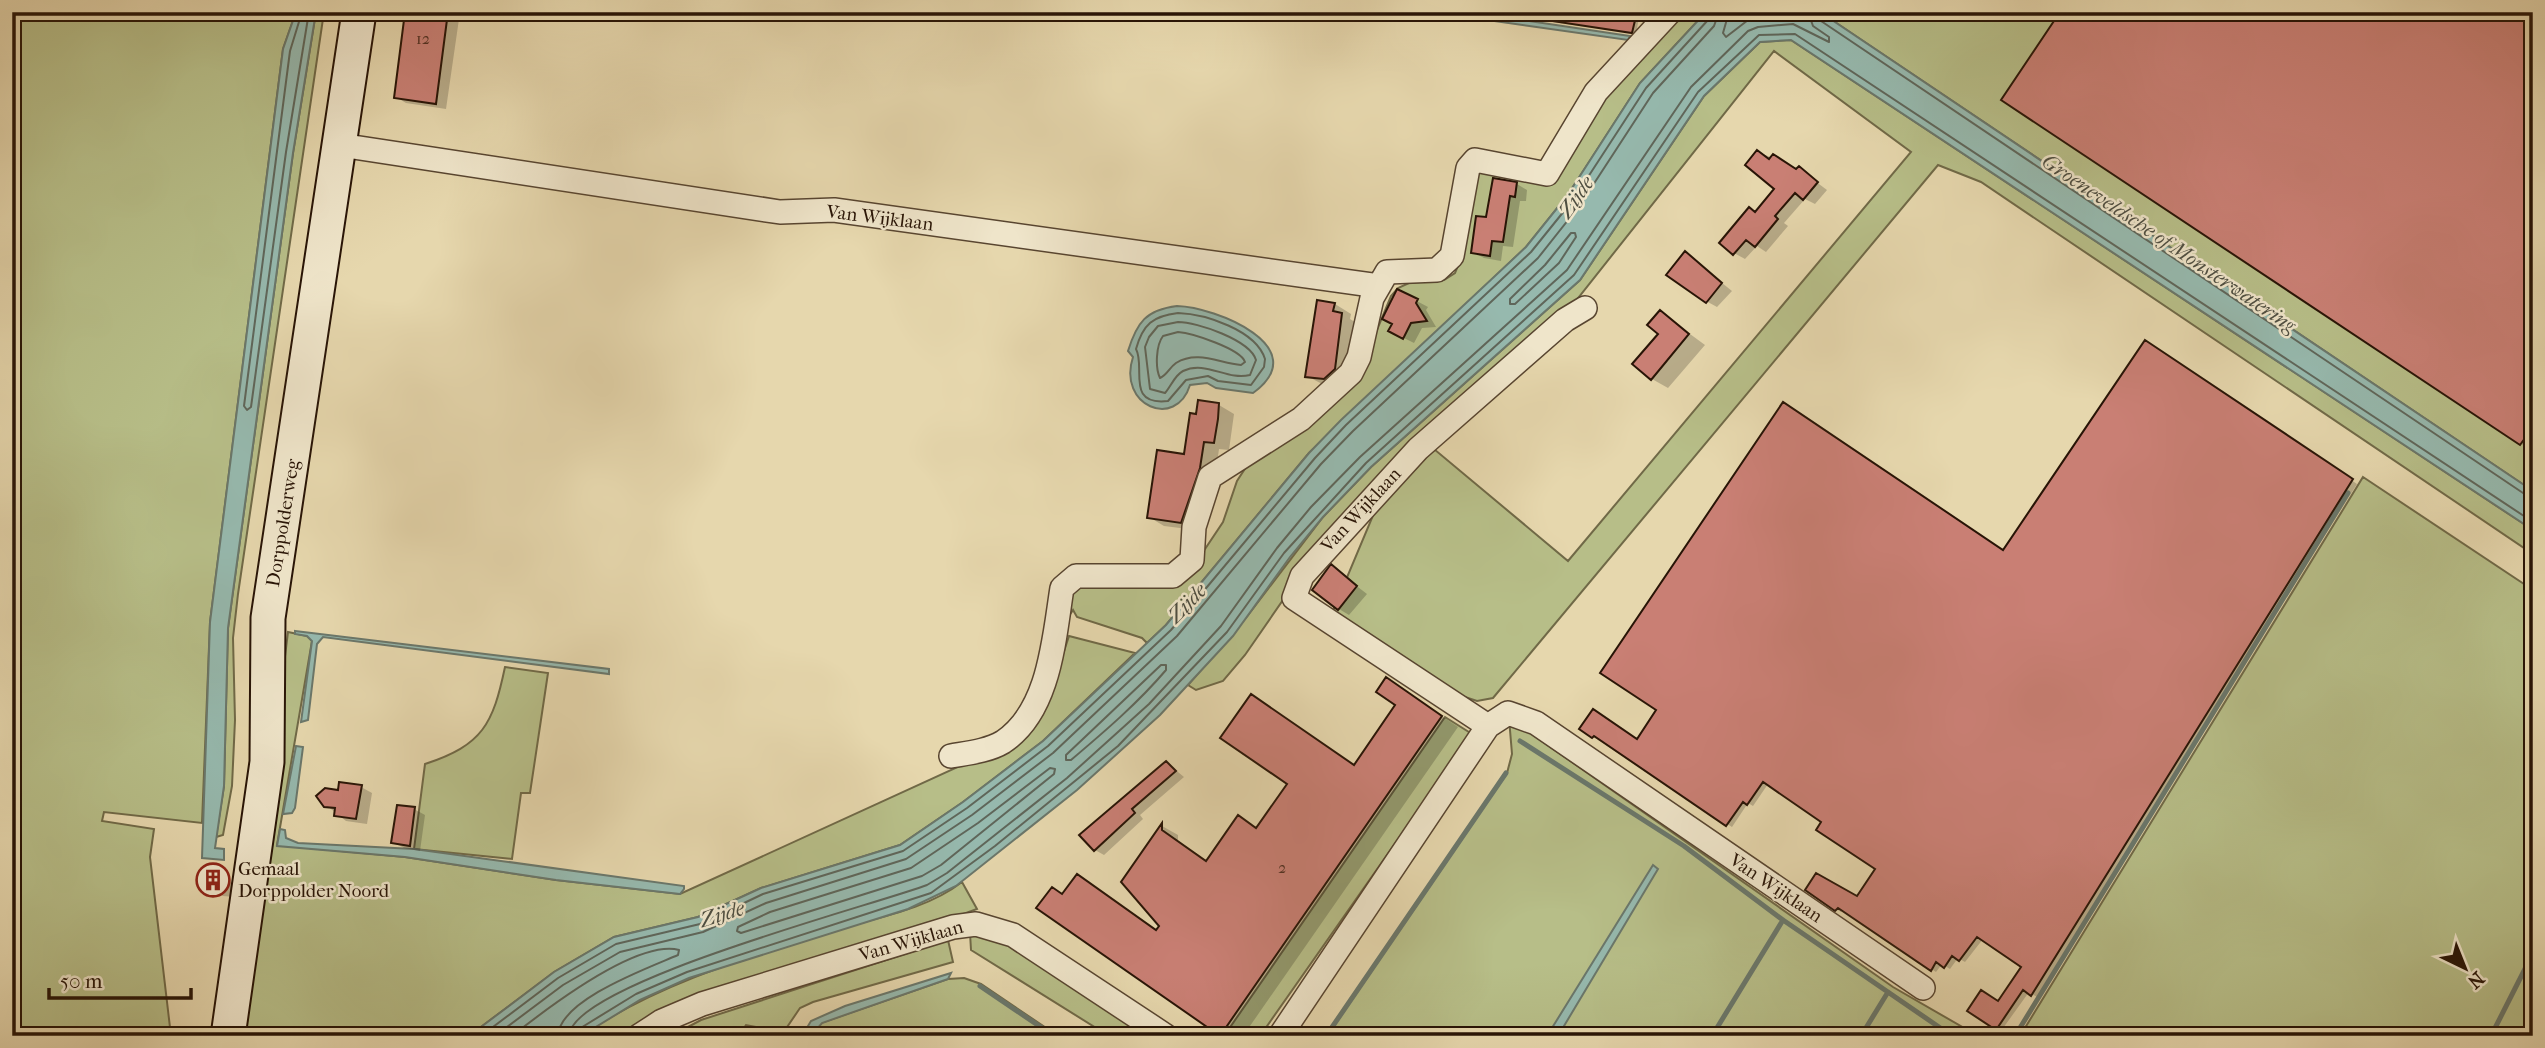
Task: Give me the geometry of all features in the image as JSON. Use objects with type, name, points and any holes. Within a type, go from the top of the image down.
[{"type":"street","name":"Dorppolderweg","points":[[228,1036],[267,762],[268,618],[359,12]]},
{"type":"street","points":[[951,756],[1001,743],[1014,734],[1027,716],[1040,696],[1062,588],[1076,576],[1173,576],[1184,569],[1192,560],[1194,527],[1210,477],[1239,461],[1253,447],[1301,419],[1350,373],[1359,357],[1367,312],[1387,272],[1437,270],[1452,256],[1468,168],[1475,160],[1548,174],[1596,92],[1670,12]]},
{"type":"street","name":"Van Wijklaan","points":[[340,145],[780,212],[834,210],[1379,286]]},
{"type":"street","name":"Van Wijklaan","points":[[1586,308],[1565,320],[1418,449],[1302,576],[1294,598],[1488,726],[1508,713],[1536,723],[1923,988]]},
{"type":"street","points":[[1280,1036],[1488,726]]},
{"type":"street","name":"Van Wijklaan","points":[[639,1036],[662,1021],[702,1004],[953,927],[976,924],[1013,935],[1166,1036]]},
{"type":"green space","points":[[12,12],[296,12],[283,49],[210,622],[202,823],[104,812],[102,821],[154,829],[150,857],[171,1036],[12,1036]]},
{"type":"green space","points":[[316,12],[324,12],[233,638],[235,720],[232,786],[223,835],[216,837],[224,786],[228,628],[293,153]]},
{"type":"green space","points":[[1674,12],[1706,12],[1640,83],[1567,196],[1526,247],[1309,453],[1166,625],[1147,643],[1142,638],[1077,617],[1073,610],[1071,613],[1065,608],[1076,581],[1159,587],[1197,561],[1223,522],[1237,481],[1252,458],[1372,342],[1391,296],[1398,288],[1409,283],[1444,280],[1455,273],[1460,261],[1477,172],[1546,181],[1594,105]]},
{"type":"green space","points":[[1820,12],[2397,12],[2533,130],[2533,491]]},
{"type":"green space","points":[[1791,40],[2533,530],[2533,554],[1981,182],[1938,165],[1493,698],[1477,701],[1456,694],[1332,613],[1374,513],[1434,449],[1568,561],[1911,152],[1774,51],[1567,312],[1292,587],[1245,655],[1223,681],[1196,690],[1188,685],[1248,615],[1323,517],[1371,467],[1580,280],[1704,96],[1760,42]]},
{"type":"green space","points":[[2363,477],[2533,590],[2533,1036],[2020,1036]]},
{"type":"green space","points":[[288,632],[307,636],[312,641],[277,845],[405,857],[556,880],[680,894],[1021,738],[1050,694],[1069,636],[1135,653],[1043,741],[963,802],[900,845],[761,888],[698,917],[614,937],[554,972],[469,1036],[241,1036],[278,803],[282,681]]},
{"type":"green space","points":[[505,667],[548,673],[530,793],[521,793],[512,859],[414,849],[425,764],[460,749],[482,730],[496,704]]},
{"type":"green space","points":[[1445,717],[1472,734],[1260,1036],[1224,1036]]},
{"type":"green space","points":[[1509,718],[1893,987],[1978,1036],[1327,1036],[1507,773],[1512,754]]},
{"type":"green space","points":[[962,882],[977,909],[629,1036],[581,1036],[640,1001],[702,974],[800,941],[900,912],[933,900]]},
{"type":"green space","points":[[983,929],[1162,1036],[1109,1036],[971,950],[970,933]]},
{"type":"green space","points":[[948,940],[953,962],[813,1002],[800,1008],[781,1036],[764,1036],[767,1029],[746,1025],[739,1036],[671,1036],[701,1020]]},
{"type":"green space","points":[[964,978],[981,984],[1058,1036],[803,1036],[815,1025],[948,979]]},
{"type":"water","points":[[296,12],[316,12],[293,153],[228,628],[224,786],[215,848],[224,849],[224,860],[202,858],[210,622],[283,49]]},
{"type":"water","points":[[1431,12],[1468,12],[1630,36],[1628,40]]},
{"type":"water","name":"Zijde","points":[[1706,12],[1820,12],[2533,491],[2533,530],[1791,40],[1760,42],[1704,96],[1580,280],[1371,467],[1323,517],[1290,557],[1233,636],[1160,715],[1077,790],[956,886],[908,909],[689,978],[640,1000],[581,1036],[469,1036],[554,972],[614,937],[698,917],[761,888],[900,845],[963,802],[1043,741],[1166,625],[1309,453],[1341,420],[1526,247],[1567,196],[1640,83]]},
{"type":"water","points":[[1177,306],[1214,314],[1253,333],[1267,346],[1273,360],[1269,376],[1253,393],[1216,388],[1207,383],[1190,385],[1183,399],[1162,409],[1150,406],[1140,399],[1133,388],[1130,374],[1133,357],[1128,351],[1131,341],[1139,325],[1150,314]]},
{"type":"water","points":[[295,631],[609,669],[609,674],[323,637],[317,644],[308,720],[301,722],[312,641],[307,636],[295,634]]},
{"type":"water","points":[[296,746],[303,747],[295,808],[292,813],[283,814]]},
{"type":"water","points":[[280,829],[285,830],[286,838],[298,843],[414,849],[684,886],[684,889],[680,894],[556,880],[405,857],[277,846]]},
{"type":"water","points":[[1653,865],[1658,869],[1558,1036],[1547,1036]]},
{"type":"water","points":[[951,973],[948,979],[822,1023],[811,1036],[802,1036],[811,1021],[845,1006]]},
{"type":"building","points":[[405,12],[448,12],[436,104],[394,98]]},
{"type":"building","points":[[1553,12],[1637,12],[1632,33],[1552,21]]},
{"type":"building","points":[[2060,12],[2533,12],[2533,427],[2520,445],[2001,100]]},
{"type":"building","points":[[1757,150],[1769,159],[1773,154],[1796,169],[1799,166],[1818,182],[1803,200],[1795,193],[1775,216],[1778,219],[1755,247],[1746,240],[1733,255],[1719,243],[1749,207],[1755,212],[1774,189],[1745,165]]},
{"type":"building","points":[[1493,178],[1517,182],[1515,197],[1510,196],[1503,242],[1492,241],[1490,256],[1471,253],[1476,216],[1486,217]]},
{"type":"building","points":[[1685,251],[1722,283],[1706,303],[1666,275]]},
{"type":"building","points":[[1397,289],[1418,299],[1416,303],[1427,321],[1411,323],[1403,339],[1388,331],[1392,324],[1382,319]]},
{"type":"building","points":[[1317,300],[1335,303],[1333,311],[1342,313],[1335,369],[1324,379],[1305,377]]},
{"type":"building","points":[[1660,310],[1689,334],[1651,380],[1632,364],[1658,334],[1647,325]]},
{"type":"building","points":[[2145,340],[2353,479],[2031,996],[2023,990],[1996,1030],[1967,1011],[1981,990],[1998,1001],[2021,967],[1977,937],[1959,961],[1952,956],[1944,968],[1936,962],[1931,971],[1838,908],[1835,911],[1805,890],[1816,873],[1857,896],[1875,869],[1816,830],[1821,822],[1763,782],[1747,805],[1743,802],[1726,826],[1594,736],[1592,738],[1579,729],[1593,709],[1637,739],[1656,710],[1600,673],[1783,402],[2003,550]]},
{"type":"building","points":[[1198,400],[1219,403],[1218,419],[1214,443],[1204,442],[1200,468],[1181,523],[1147,518],[1157,450],[1184,454],[1190,413],[1196,414]]},
{"type":"building","points":[[1331,564],[1357,586],[1338,610],[1312,590]]},
{"type":"building","points":[[1386,677],[1442,716],[1220,1036],[1036,908],[1052,887],[1062,894],[1077,874],[1156,930],[1159,926],[1121,882],[1162,823],[1162,830],[1206,861],[1238,815],[1256,828],[1287,784],[1220,738],[1251,694],[1354,765],[1395,705],[1376,692]]},
{"type":"building","points":[[1166,761],[1176,771],[1132,809],[1135,813],[1094,851],[1079,835]]},
{"type":"building","points":[[339,782],[362,785],[356,819],[334,816],[335,808],[324,807],[316,796],[325,788],[338,790]]},
{"type":"building","points":[[397,805],[415,807],[410,846],[391,843]]},
{"type":"building","name":"Gemaal Dorppolder Noord","points":[[207,872],[221,874],[219,889],[205,887]]},
{"type":"waterway","points":[[2015,1036],[2348,493]]},
{"type":"waterway","points":[[1520,741],[1684,846],[1783,920],[1952,1036]]},
{"type":"waterway","points":[[1326,1036],[1506,773]]},
{"type":"waterway","points":[[1712,1036],[1783,920]]},
{"type":"waterway","points":[[2491,1036],[2533,953]]},
{"type":"waterway","points":[[980,986],[1054,1036]]},
{"type":"waterway","points":[[1861,1036],[1888,992]]},
{"type":"place","name":"Gemaal Dorppolder Noord","points":[[213,880]]},
{"type":"water label","name":"Groeneveldsche of Monsterwatering","points":[[2169,243]]}]
